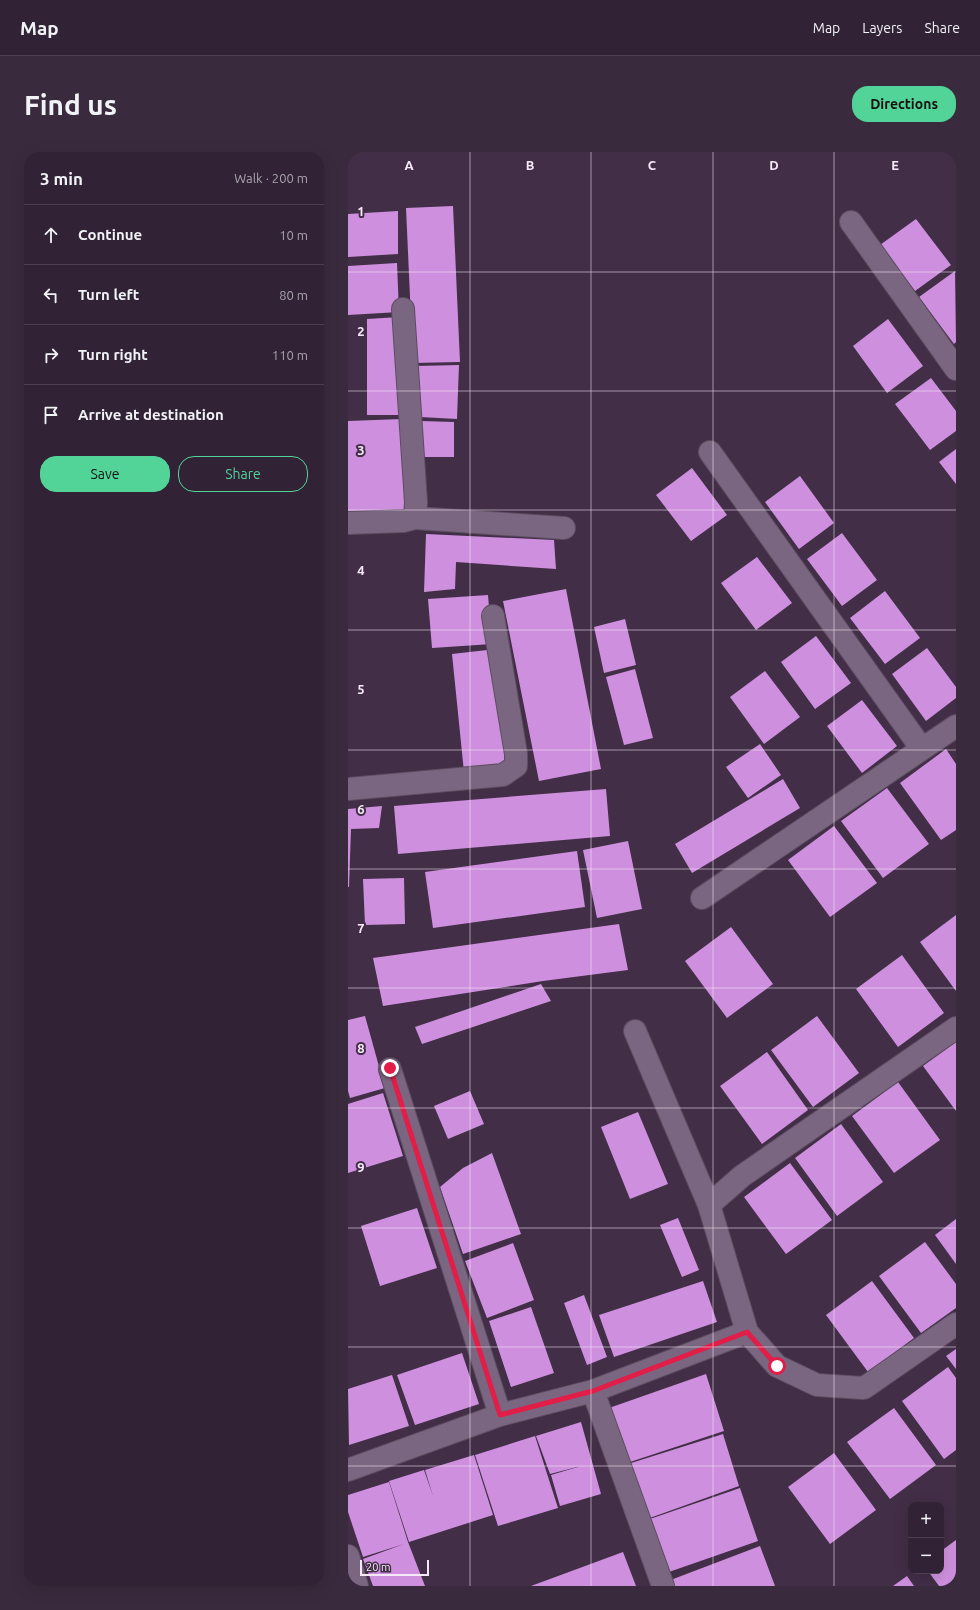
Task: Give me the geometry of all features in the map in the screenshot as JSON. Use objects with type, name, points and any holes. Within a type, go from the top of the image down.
[{"type":"street","points":[[851,222],[956,369]]},
{"type":"street","points":[[403,309],[416,502],[415,518]]},
{"type":"street","points":[[710,452],[922,749]]},
{"type":"street","points":[[348,523],[404,521],[415,518],[564,528]]},
{"type":"street","points":[[348,789],[503,775],[516,766],[516,754],[493,616]]},
{"type":"street","points":[[702,898],[956,726]]},
{"type":"street","points":[[709,1205],[742,1176],[956,1028]]},
{"type":"street","points":[[635,1031],[709,1205],[747,1332],[777,1366],[817,1385],[864,1388],[956,1324]]},
{"type":"street","points":[[390,1068],[500,1415]]},
{"type":"street","points":[[348,1470],[500,1415],[593,1391],[747,1332]]},
{"type":"street","points":[[593,1391],[663,1586]]},
{"type":"street","points":[[348,1556],[358,1586]]},
{"type":"building","points":[[348,152],[353,152],[348,163]]},
{"type":"building","points":[[453,206],[460,362],[413,363],[406,208]]},
{"type":"building","points":[[398,211],[398,254],[348,257],[348,214]]},
{"type":"building","points":[[916,219],[951,265],[915,291],[880,245]]},
{"type":"building","points":[[397,263],[399,312],[348,315],[348,266]]},
{"type":"building","points":[[955,271],[956,342],[954,344],[919,297]]},
{"type":"building","points":[[399,317],[401,415],[367,415],[367,319]]},
{"type":"building","points":[[888,319],[923,366],[887,393],[853,346]]},
{"type":"building","points":[[459,365],[457,419],[420,417],[414,366]]},
{"type":"building","points":[[931,378],[956,411],[956,431],[930,450],[895,404]]},
{"type":"building","points":[[402,419],[405,512],[348,514],[348,421]]},
{"type":"building","points":[[421,421],[454,422],[454,457],[424,457]]},
{"type":"building","points":[[956,449],[956,484],[939,462]]},
{"type":"building","points":[[692,468],[727,515],[691,541],[656,495]]},
{"type":"building","points":[[800,476],[834,523],[799,549],[765,502]]},
{"type":"building","points":[[842,533],[877,580],[842,606],[807,559]]},
{"type":"building","points":[[426,534],[554,540],[556,569],[456,562],[455,589],[424,592]]},
{"type":"building","points":[[757,557],[792,603],[756,630],[721,583]]},
{"type":"building","points":[[566,589],[601,769],[539,781],[503,601]]},
{"type":"building","points":[[885,591],[920,638],[885,664],[850,618]]},
{"type":"building","points":[[488,595],[492,644],[432,648],[428,599]]},
{"type":"building","points":[[625,619],[636,665],[604,673],[594,627]]},
{"type":"building","points":[[816,636],[851,683],[815,709],[781,662]]},
{"type":"building","points":[[927,648],[956,687],[956,698],[926,721],[892,674]]},
{"type":"building","points":[[496,649],[509,777],[465,782],[452,654]]},
{"type":"building","points":[[635,669],[653,738],[624,745],[606,677]]},
{"type":"building","points":[[765,671],[800,717],[764,744],[730,697]]},
{"type":"building","points":[[862,700],[897,746],[862,773],[827,726]]},
{"type":"building","points":[[760,744],[781,775],[748,798],[726,767]]},
{"type":"building","points":[[946,749],[956,764],[956,830],[941,840],[900,783]]},
{"type":"building","points":[[783,779],[800,808],[692,873],[675,844]]},
{"type":"building","points":[[887,788],[929,844],[883,878],[841,821]]},
{"type":"building","points":[[606,789],[610,836],[398,854],[394,806]]},
{"type":"building","points":[[382,806],[379,828],[351,829],[348,887],[348,809]]},
{"type":"building","points":[[834,826],[877,883],[830,917],[788,860]]},
{"type":"building","points":[[628,841],[642,909],[597,918],[583,850]]},
{"type":"building","points":[[577,851],[585,907],[433,928],[425,872]]},
{"type":"building","points":[[404,878],[405,924],[365,925],[363,879]]},
{"type":"building","points":[[956,915],[956,991],[920,942]]},
{"type":"building","points":[[619,924],[628,970],[543,981],[383,1006],[373,958]]},
{"type":"building","points":[[731,927],[773,984],[727,1018],[685,961]]},
{"type":"building","points":[[902,955],[944,1013],[898,1047],[856,989]]},
{"type":"building","points":[[541,984],[551,1001],[422,1044],[415,1027]]},
{"type":"building","points":[[365,1016],[385,1088],[350,1098],[348,1091],[348,1020]]},
{"type":"building","points":[[817,1016],[859,1073],[813,1107],[771,1050]]},
{"type":"building","points":[[956,1042],[956,1111],[923,1066]]},
{"type":"building","points":[[767,1052],[808,1110],[762,1144],[720,1086]]},
{"type":"building","points":[[898,1082],[940,1140],[894,1173],[852,1116]]},
{"type":"building","points":[[470,1091],[484,1124],[448,1139],[434,1106]]},
{"type":"building","points":[[383,1093],[403,1156],[348,1173],[348,1104]]},
{"type":"building","points":[[638,1112],[668,1184],[630,1199],[601,1127]]},
{"type":"building","points":[[841,1124],[883,1182],[837,1216],[795,1158]]},
{"type":"building","points":[[492,1153],[521,1234],[463,1254],[440,1187],[463,1168]]},
{"type":"building","points":[[790,1163],[832,1220],[786,1254],[744,1197]]},
{"type":"building","points":[[417,1208],[437,1268],[380,1286],[361,1226]]},
{"type":"building","points":[[678,1218],[699,1270],[682,1277],[660,1225]]},
{"type":"building","points":[[956,1219],[956,1264],[935,1235]]},
{"type":"building","points":[[925,1242],[956,1284],[956,1308],[921,1333],[879,1276]]},
{"type":"building","points":[[513,1243],[534,1300],[487,1318],[465,1261]]},
{"type":"building","points":[[703,1281],[717,1322],[614,1357],[599,1315]]},
{"type":"building","points":[[872,1281],[914,1338],[868,1372],[826,1315]]},
{"type":"building","points":[[584,1295],[607,1357],[587,1365],[564,1303]]},
{"type":"building","points":[[531,1307],[554,1373],[511,1387],[489,1321]]},
{"type":"building","points":[[956,1349],[956,1369],[946,1356]]},
{"type":"building","points":[[462,1353],[479,1404],[415,1425],[397,1375]]},
{"type":"building","points":[[948,1367],[956,1378],[956,1450],[944,1459],[902,1401]]},
{"type":"building","points":[[706,1374],[724,1431],[627,1463],[609,1408]]},
{"type":"building","points":[[392,1375],[409,1426],[349,1445],[348,1389]]},
{"type":"building","points":[[894,1408],[936,1465],[890,1499],[847,1442]]},
{"type":"building","points":[[581,1422],[601,1494],[560,1506],[551,1475],[581,1466],[550,1474],[536,1436]]},
{"type":"building","points":[[723,1434],[739,1486],[647,1519],[628,1464]]},
{"type":"building","points":[[535,1436],[558,1508],[498,1526],[475,1455]]},
{"type":"building","points":[[834,1453],[876,1510],[830,1544],[788,1487]]},
{"type":"building","points":[[474,1455],[493,1515],[409,1542],[389,1481],[424,1470],[433,1496],[425,1470]]},
{"type":"building","points":[[389,1482],[408,1542],[425,1586],[373,1586],[363,1559],[404,1544],[363,1557],[348,1512],[348,1495]]},
{"type":"building","points":[[740,1488],[758,1541],[666,1573],[647,1520]]},
{"type":"building","points":[[956,1540],[956,1586],[939,1586],[930,1574],[944,1574],[944,1549]]},
{"type":"building","points":[[760,1546],[775,1586],[670,1586],[668,1581]]},
{"type":"building","points":[[623,1552],[636,1586],[531,1586]]},
{"type":"building","points":[[907,1576],[914,1586],[893,1586]]},
{"type":"route","points":[[390,1068],[500,1415],[593,1391],[747,1332],[777,1366]]}]
